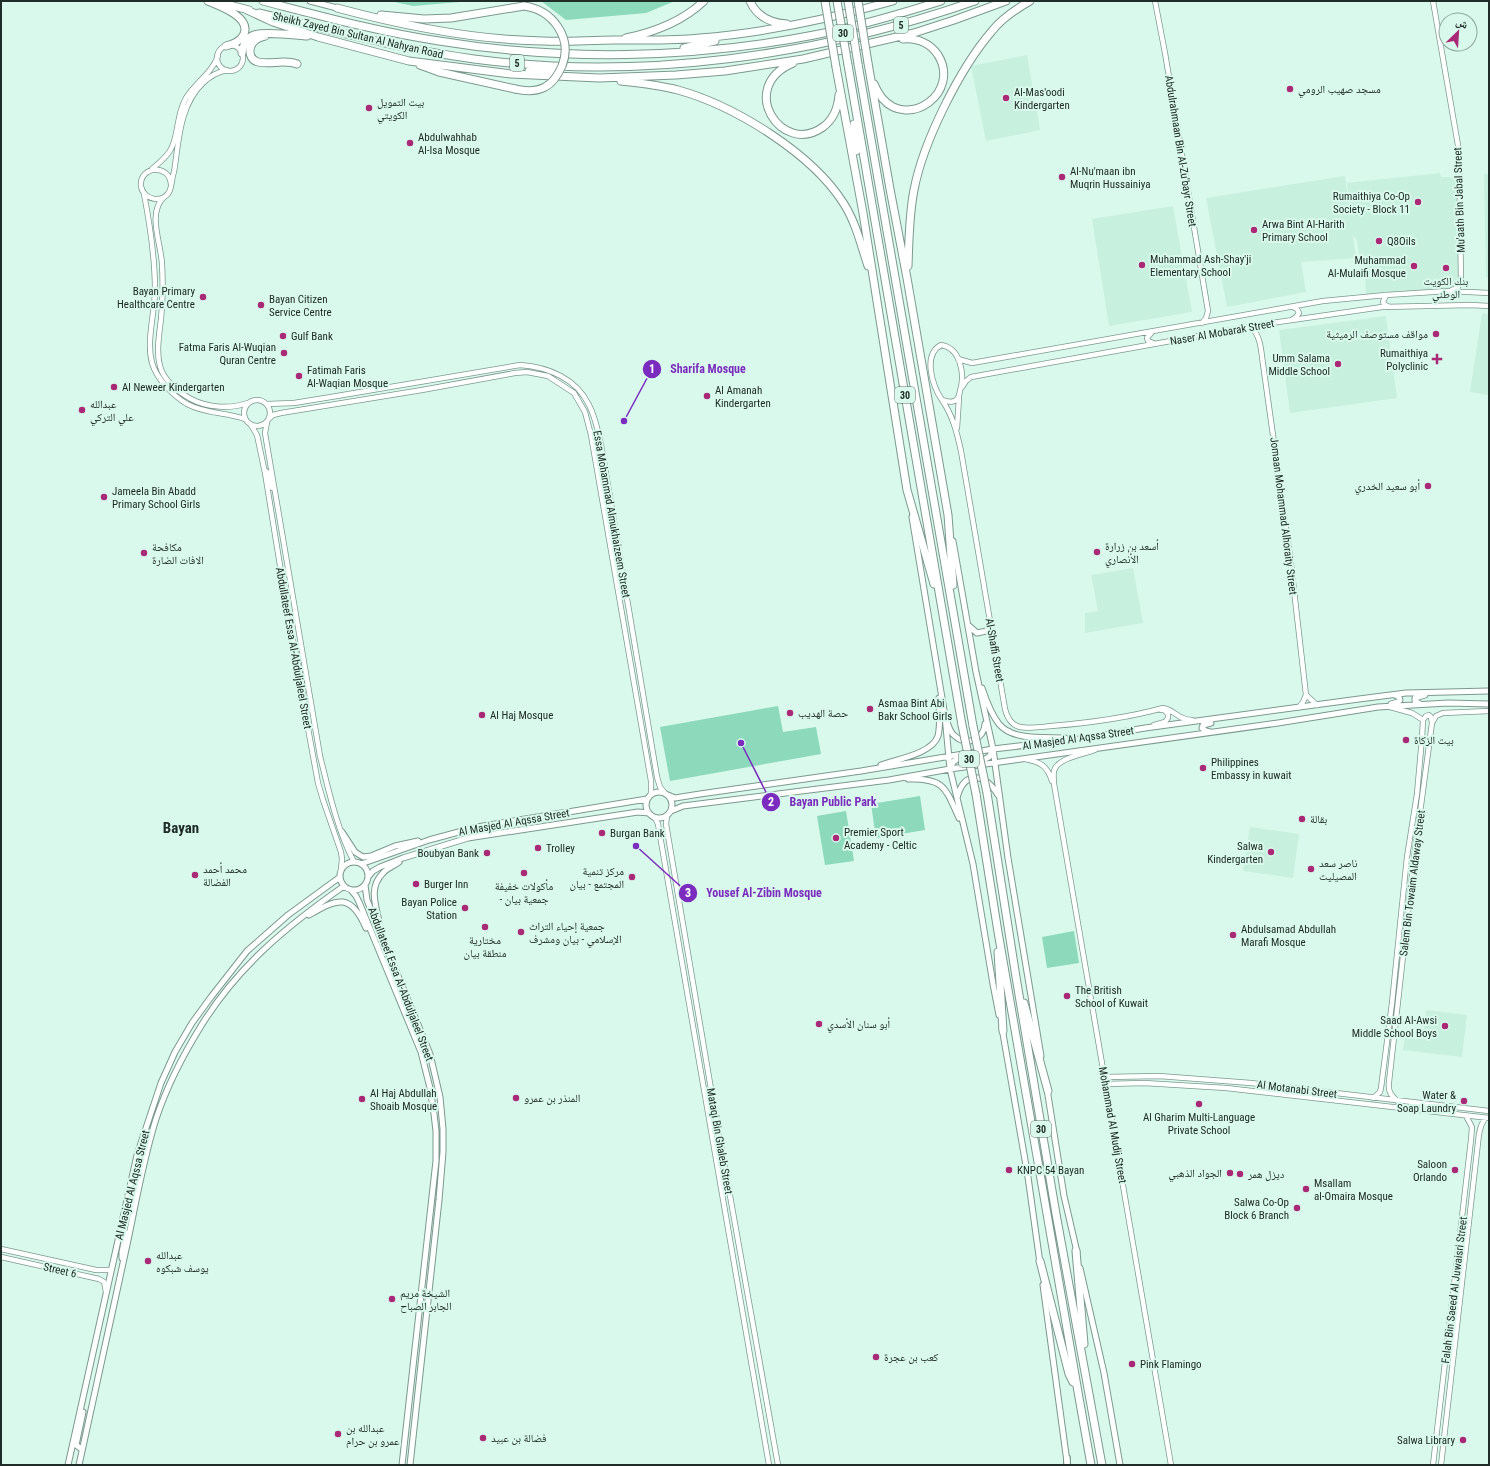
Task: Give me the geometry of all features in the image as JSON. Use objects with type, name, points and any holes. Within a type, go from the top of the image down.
[{"type":"highway","points":[[208,1],[233,13],[242,19],[244,23],[245,31],[242,38],[236,43],[226,46]]},
{"type":"highway","name":"Sheikh Zayed Bin Sultan Al Nahyan Road","points":[[214,1],[365,39],[426,52],[483,60],[580,67],[652,66],[775,52],[826,44],[887,29],[976,1]]},
{"type":"highway","name":"Sheikh Zayed Bin Sultan Al Nahyan Road","points":[[263,1],[372,29],[438,41],[480,47],[566,54],[668,52],[735,47],[815,35],[901,14],[941,1]]},
{"type":"highway","points":[[616,40],[640,35],[666,26],[682,18],[704,1]]},
{"type":"highway","points":[[750,1],[755,9],[765,19],[776,23],[797,25]]},
{"type":"highway","points":[[825,1],[863,213],[907,490],[943,615]]},
{"type":"highway","name":"30","points":[[837,1],[962,725],[976,794],[998,932],[1078,1392],[1092,1465]]},
{"type":"highway","name":"30","points":[[848,1],[973,726],[987,793],[1056,1214],[1102,1465]]},
{"type":"highway","points":[[858,1],[870,78],[907,278],[948,515],[954,614]]},
{"type":"highway","points":[[337,8],[418,28],[495,38],[543,41],[639,41],[699,38],[748,33],[797,25],[892,1]]},
{"type":"highway","points":[[966,16],[980,6],[993,1]]},
{"type":"highway","points":[[599,78],[676,75],[725,71],[803,59],[891,39],[966,16],[1006,1]]},
{"type":"highway","points":[[907,278],[909,229],[914,189],[927,148],[940,118],[961,76],[992,30],[1016,10],[1030,1]]},
{"type":"highway","points":[[245,9],[273,22],[318,37],[409,61],[439,72],[515,89],[537,90],[550,84],[560,72],[565,56],[564,39],[552,18],[538,9],[524,6],[466,17],[434,19],[394,17],[337,8]]},
{"type":"highway","points":[[668,52],[748,33]]},
{"type":"highway","points":[[242,53],[244,44],[250,37],[260,34],[318,37]]},
{"type":"highway","points":[[272,34],[253,42],[250,50],[252,59],[258,62],[287,62],[297,64]]},
{"type":"highway","points":[[870,78],[883,99],[891,105],[901,109],[911,110],[922,107],[930,102],[939,92],[943,83],[944,71],[940,60],[932,48],[924,42],[914,39],[891,39]]},
{"type":"highway","points":[[803,59],[780,70],[773,77],[767,88],[766,99],[770,113],[775,121],[784,129],[795,133],[809,133],[819,130],[827,124],[833,117],[837,107],[839,96],[838,78]]},
{"type":"highway","points":[[409,61],[511,74],[599,78],[662,86],[701,98],[749,121],[766,131],[798,154],[827,182],[844,204],[858,233],[875,290]]},
{"type":"highway","points":[[492,71],[548,71],[580,67]]},
{"type":"highway","points":[[865,96],[890,189]]},
{"type":"highway","points":[[854,104],[855,141],[863,213]]},
{"type":"highway","points":[[998,932],[998,969],[1003,1031]]},
{"type":"highway","points":[[1016,977],[1048,1091]]},
{"type":"highway","points":[[1076,1251],[1084,1338],[1083,1356]]},
{"type":"highway","points":[[1040,1261],[1069,1374],[1078,1392]]},
{"type":"main road","points":[[310,1],[337,8]]},
{"type":"main road","points":[[907,490],[945,716],[950,769],[956,799],[973,864],[1028,1177],[1068,1465]]},
{"type":"main road","points":[[948,515],[976,672],[993,749],[1008,858],[1048,1091],[1064,1196],[1104,1373],[1120,1465]]},
{"type":"main road","points":[[968,623],[970,628],[976,633],[991,630]]},
{"type":"main road","points":[[976,672],[993,715],[1006,731],[1023,736],[1080,739]]},
{"type":"main road","points":[[861,771],[924,751],[934,743],[938,736],[939,728],[939,683]]},
{"type":"main road","name":"Al Masjed Al Aqssa Street","points":[[666,793],[675,798],[861,771],[993,749],[1080,739],[1145,728],[1394,695],[1489,691]]},
{"type":"main road","points":[[1423,705],[1416,702],[1415,698],[1439,692]]},
{"type":"main road","points":[[1378,707],[1398,702],[1400,700],[1399,697],[1394,695]]},
{"type":"main road","name":"Al Masjed Al Aqssa Street","points":[[671,811],[683,806],[889,780],[950,769],[1099,749],[1378,707],[1448,703],[1489,704]]},
{"type":"main road","points":[[1213,732],[1203,729],[1203,725],[1237,719],[1247,715]]},
{"type":"main road","points":[[945,716],[953,735],[960,740],[966,741],[976,739],[981,736],[986,720]]},
{"type":"main road","points":[[961,768],[988,758],[992,754],[993,749]]},
{"type":"main road","points":[[950,769],[951,764],[955,760],[983,751]]},
{"type":"main road","points":[[956,799],[963,784],[968,780],[977,778],[984,779],[990,783],[1000,798]]},
{"type":"main road","points":[[889,780],[925,779],[939,784],[948,794],[965,832]]},
{"type":"main road","points":[[660,791],[666,793],[673,802],[671,811],[663,818],[655,818],[649,814],[646,807],[647,800],[651,794],[660,791]]},
{"type":"main road","name":"Al Masjed Al Aqssa Street","points":[[362,864],[429,840],[477,827],[647,800]]},
{"type":"main road","name":"Al Masjed Al Aqssa Street","points":[[368,877],[373,871],[380,867],[403,858],[462,840],[496,833],[638,812],[649,814]]},
{"type":"main road","points":[[342,832],[355,852],[363,857],[371,856],[408,842],[429,840]]},
{"type":"main road","points":[[380,931],[373,898],[376,883],[384,872],[403,858]]},
{"type":"main road","points":[[354,862],[362,864],[367,869],[368,877],[365,885],[361,888],[351,890],[344,886],[340,877],[341,869],[347,864],[354,862]]},
{"type":"main road","name":"Al Masjed Al Aqssa Street","points":[[68,1465],[140,1145],[161,1084],[175,1052],[192,1023],[247,950],[288,915],[340,877]]},
{"type":"main road","name":"Abdullateef Essa Al-Abduljaleel Street","points":[[365,885],[368,900],[432,1063],[440,1097],[443,1129],[443,1152],[439,1200],[410,1465]]},
{"type":"main road","name":"Al Masjed Al Aqssa Street","points":[[79,1465],[156,1118],[183,1057],[201,1025],[225,992],[258,954],[290,926],[344,886]]},
{"type":"main road","name":"Abdullateef Essa Al-Abduljaleel Street","points":[[351,890],[358,900],[421,1052],[430,1088],[436,1131],[436,1161],[432,1202],[402,1465]]},
{"type":"main road","points":[[290,926],[326,905],[339,901],[346,902],[354,907],[360,914],[370,936],[379,950]]},
{"type":"main road","points":[[270,931],[275,932],[276,934],[274,939]]},
{"type":"main road","points":[[387,970],[392,975],[402,999],[405,1001],[408,1000]]},
{"type":"main road","points":[[402,1006],[407,1007],[420,1038],[426,1045]]},
{"type":"main road","points":[[140,1145],[141,1149],[138,1166],[140,1170],[144,1169]]},
{"type":"main road","points":[[436,1161],[435,1198],[439,1200]]},
{"type":"main road","points":[[432,1202],[435,1207],[431,1239],[433,1249]]},
{"type":"main road","points":[[120,1231],[126,1233],[122,1252],[123,1263]]},
{"type":"main road","points":[[82,1405],[83,1412],[76,1445],[80,1448],[83,1447]]},
{"type":"street","name":"Abdulrahmaan Bin Al-Zu'bayr Street","points":[[1155,1],[1206,302],[1207,316],[1202,323]]},
{"type":"street","name":"Mu'aath Bin Jabal Street","points":[[1432,1],[1459,151],[1461,282]]},
{"type":"street","points":[[232,45],[237,47],[242,53],[243,61],[240,66],[233,70],[216,73],[206,80],[196,90],[189,102],[182,124],[169,192],[158,206],[156,216],[162,259],[163,284],[157,347],[159,366],[163,374],[172,385],[194,401],[223,407],[237,406],[257,400],[261,400],[267,404],[271,411],[268,421],[259,426],[251,425],[245,419],[234,416],[201,411],[185,403],[166,386],[155,369],[151,355],[150,343],[155,296],[155,272],[144,194],[141,186],[141,181],[146,173],[164,159],[170,150],[174,142],[179,116],[184,103],[190,92],[213,66],[220,51],[226,46],[232,45]]},
{"type":"street","points":[[218,56],[220,64],[227,70]]},
{"type":"street","points":[[150,170],[159,170],[164,172],[169,176],[171,185]]},
{"type":"street","points":[[144,194],[154,199],[164,197]]},
{"type":"street","points":[[1448,292],[1455,290],[1461,282],[1465,288],[1470,291]]},
{"type":"street","name":"Naser Al Mobarak Street","points":[[958,360],[972,363],[1323,301],[1386,295],[1470,291],[1489,292]]},
{"type":"street","points":[[1386,295],[1383,302],[1390,307]]},
{"type":"street","name":"Abdulrahmaan Bin Al-Zu'bayr Street","points":[[1206,302],[1209,312],[1218,320]]},
{"type":"street","points":[[1291,320],[1299,313],[1298,309],[1292,306]]},
{"type":"street","name":"Naser Al Mobarak Street","points":[[962,387],[971,377],[1154,343],[1291,320],[1382,307],[1489,306]]},
{"type":"street","points":[[1258,336],[1260,330],[1265,324]]},
{"type":"street","name":"Jomaan Mohammad Alhoraity Street","points":[[1251,327],[1258,336],[1264,370],[1291,564],[1306,695]]},
{"type":"street","points":[[1152,332],[1147,338],[1148,341],[1154,343]]},
{"type":"street","name":"Al-Shaffi Street","points":[[956,430],[959,398],[963,378],[962,368],[951,349],[941,345],[934,351],[931,358],[932,379],[936,391],[950,412],[956,430],[969,492],[991,630],[1007,715],[1010,721],[1020,727],[1036,728],[1097,722],[1163,708],[1168,709],[1177,716],[1188,720],[1216,719]]},
{"type":"street","points":[[520,365],[518,368],[520,372]]},
{"type":"street","name":"Essa Mohammad Almukhaizeem Street","points":[[267,404],[294,403],[520,365],[538,366],[551,370],[573,384],[585,398],[595,420],[602,450],[655,763],[660,787],[666,793]]},
{"type":"street","points":[[508,366],[511,369],[510,373]]},
{"type":"street","name":"Essa Mohammad Almukhaizeem Street","points":[[268,421],[277,414],[297,410],[510,373],[533,373],[548,376],[567,388],[579,400],[587,419],[651,780],[651,794]]},
{"type":"street","points":[[431,380],[430,384],[433,387]]},
{"type":"street","points":[[942,400],[950,402],[959,398]]},
{"type":"street","points":[[245,419],[244,410],[248,403]]},
{"type":"street","points":[[294,403],[293,408],[297,410]]},
{"type":"street","name":"Abdullateef Essa Al-Abduljaleel Street","points":[[268,421],[265,433],[317,736],[329,796],[348,850],[354,862]]},
{"type":"street","name":"Abdullateef Essa Al-Abduljaleel Street","points":[[251,425],[257,435],[289,621],[301,679],[305,712],[318,783],[341,852],[341,869]]},
{"type":"street","points":[[264,473],[266,471],[268,473],[271,487],[275,493]]},
{"type":"street","points":[[600,488],[604,490],[608,487]]},
{"type":"street","points":[[602,500],[606,497],[610,498]]},
{"type":"street","points":[[631,664],[635,667],[638,664]]},
{"type":"street","points":[[633,676],[636,674],[640,675]]},
{"type":"street","points":[[301,679],[307,704],[310,705],[311,703]]},
{"type":"street","points":[[1299,707],[1306,695],[1316,705]]},
{"type":"street","points":[[1386,706],[1412,713],[1422,720],[1429,715],[1432,723]]},
{"type":"street","points":[[305,712],[307,710],[309,711],[313,731],[317,736]]},
{"type":"street","points":[[1145,728],[1165,722],[1168,718],[1168,714],[1164,710],[1157,710]]},
{"type":"street","points":[[1432,723],[1436,716],[1443,713],[1489,711]]},
{"type":"street","name":"Salem Bin Towaim Aldaway Street","points":[[1374,1098],[1380,1092],[1392,1003],[1405,873],[1417,794],[1422,738],[1422,720]]},
{"type":"street","name":"Salem Bin Towaim Aldaway Street","points":[[1397,1101],[1388,1090],[1414,874],[1414,858],[1432,723]]},
{"type":"street","name":"Mohammad Al Mudij Street","points":[[1099,749],[1062,760],[1056,766],[1054,771],[1054,784],[1171,1465]]},
{"type":"street","name":"Mohammad Al Mudij Street","points":[[1025,759],[1038,762],[1044,766],[1050,773],[1054,784]]},
{"type":"street","points":[[648,764],[652,766],[655,763]]},
{"type":"street","name":"Mataqi Bin Ghaleb Street","points":[[667,816],[666,824],[717,1125],[778,1465]]},
{"type":"street","name":"Mataqi Bin Ghaleb Street","points":[[655,818],[658,824],[769,1465]]},
{"type":"street","points":[[1407,857],[1409,859],[1414,858]]},
{"type":"street","points":[[1405,873],[1408,871],[1414,874]]},
{"type":"street","points":[[683,967],[688,969],[691,966]]},
{"type":"street","points":[[685,979],[687,976],[692,977]]},
{"type":"street","name":"Al Motanabi Street","points":[[1105,1077],[1164,1076],[1251,1084],[1489,1111]]},
{"type":"street","points":[[1382,1080],[1384,1084],[1389,1082]]},
{"type":"street","name":"Al Motanabi Street","points":[[1106,1084],[1144,1083],[1226,1088],[1487,1118]]},
{"type":"street","points":[[1307,1098],[1308,1093],[1311,1092],[1337,1096],[1342,1094]]},
{"type":"street","points":[[708,1115],[714,1118],[716,1115]]},
{"type":"street","name":"Falah Bin Saeed Al Juwaisri Street","points":[[1433,1465],[1472,1133],[1472,1127],[1466,1116]]},
{"type":"street","name":"Falah Bin Saeed Al Juwaisri Street","points":[[1441,1465],[1479,1134],[1481,1126],[1487,1118]]},
{"type":"street","points":[[710,1127],[713,1124],[717,1125]]},
{"type":"street","points":[[1472,1133],[1475,1132],[1479,1134]]},
{"type":"street","points":[[1462,1218],[1465,1222],[1469,1220]]},
{"type":"street","name":"Street 6","points":[[1,1249],[88,1269],[102,1271],[111,1270]]},
{"type":"street","name":"Street 6","points":[[1,1257],[87,1276],[104,1282],[106,1286],[106,1297]]},
{"type":"street","points":[[87,1276],[88,1269]]},
{"type":"street","points":[[740,1301],[745,1302],[748,1298]]},
{"type":"street","points":[[742,1312],[746,1309],[751,1310]]},
{"type":"street","points":[[1444,1374],[1447,1372],[1451,1375]]},
{"type":"street","points":[[765,1440],[767,1445],[770,1446],[773,1439]]},
{"type":"street","points":[[768,1456],[770,1453],[776,1455]]},
{"type":"shaded area","name":"Al-Mas'oodi Kindergarten","points":[[1027,55],[1040,130],[986,141],[971,66]]},
{"type":"shaded area","points":[[1440,173],[1441,177],[1460,177],[1461,281],[1453,290],[1366,297],[1364,254],[1359,255],[1357,241],[1353,235],[1356,258],[1301,262],[1306,292],[1227,307],[1206,198],[1345,176],[1350,212],[1347,183]]},
{"type":"shaded area","points":[[1484,174],[1489,174],[1489,277],[1486,277]]},
{"type":"shaded area","name":"Muhammad Ash-Shay'ji Elementary School","points":[[1173,206],[1192,312],[1109,326],[1092,219]]},
{"type":"shaded area","points":[[1482,313],[1489,314],[1489,395],[1470,392]]},
{"type":"shaded area","name":"Umm Salama Middle School","points":[[1386,316],[1397,398],[1290,413],[1279,330]]},
{"type":"shaded area","points":[[1133,568],[1143,623],[1085,633],[1085,613],[1098,611],[1091,575]]},
{"type":"shaded area","name":"Salwa Kindergarten","points":[[1250,827],[1299,834],[1293,878],[1243,871]]},
{"type":"shaded area","name":"Saad Al-Awsi Middle School Boys","points":[[1426,1010],[1467,1015],[1462,1057],[1403,1050],[1405,1037],[1423,1039]]},
{"type":"green space","points":[[390,1],[471,1],[413,6]]},
{"type":"green space","points":[[541,1],[675,1],[646,13],[566,20]]},
{"type":"green space","points":[[778,706],[783,732],[816,727],[821,754],[670,781],[660,727]]},
{"type":"green space","points":[[920,796],[925,830],[876,838],[871,804]]},
{"type":"green space","name":"Premier Sport Academy - Celtic","points":[[846,811],[854,861],[825,865],[817,816]]},
{"type":"green space","points":[[1074,931],[1079,963],[1047,968],[1042,937]]},
{"type":"place","name":"مسجد صهيب الرومي","points":[[1290,89]]},
{"type":"place","name":"Al-Mas'oodi Kindergarten","points":[[1006,98]]},
{"type":"place","name":"بيت التمويل الكويتي","points":[[369,108]]},
{"type":"place","name":"Abdulwahhab Al-Isa Mosque","points":[[410,143]]},
{"type":"place","name":"Al-Nu'maan ibn Muqrin Hussainiya","points":[[1062,177]]},
{"type":"place","name":"Rumaithiya Co-Op Society - Block 11","points":[[1418,202]]},
{"type":"place","name":"Arwa Bint Al-Harith Primary School","points":[[1254,230]]},
{"type":"place","name":"Q8Oils","points":[[1379,241]]},
{"type":"place","name":"Muhammad Ash-Shay'ji Elementary School","points":[[1142,265]]},
{"type":"place","name":"Muhammad Al-Mulaifi Mosque","points":[[1414,266]]},
{"type":"place","name":"بنك الكويت الوطني","points":[[1446,268]]},
{"type":"place","name":"Bayan Primary Healthcare Centre","points":[[203,297]]},
{"type":"place","name":"Bayan Citizen Service Centre","points":[[261,305]]},
{"type":"place","name":"مواقف مستوصف الرميثية","points":[[1436,334]]},
{"type":"place","name":"Gulf Bank","points":[[283,336]]},
{"type":"place","name":"Fatma Faris Al-Wuqian Quran Centre","points":[[284,353]]},
{"type":"place","name":"Rumaithiya Polyclinic","points":[[1437,359]]},
{"type":"place","name":"Umm Salama Middle School","points":[[1338,364]]},
{"type":"place","name":"Fatimah Faris Al-Waqian Mosque","points":[[299,376]]},
{"type":"place","name":"Al Neweer Kindergarten","points":[[114,387]]},
{"type":"place","name":"Al Amanah Kindergarten","points":[[707,396]]},
{"type":"place","name":"عبدالله علي التركي","points":[[82,410]]},
{"type":"place","name":"Sharifa Mosque","points":[[624,421]]},
{"type":"place","name":"أبو سعيد الخدري","points":[[1428,486]]},
{"type":"place","name":"Jameela Bin Abadd Primary School Girls","points":[[104,497]]},
{"type":"place","name":"أسعد بن زرارة الأنصاري","points":[[1097,552]]},
{"type":"place","name":"مكافحة الافات الضارة","points":[[144,553]]},
{"type":"place","name":"Asmaa Bint Abi Bakr School Girls","points":[[870,709]]},
{"type":"place","name":"حصة الهديب","points":[[790,713]]},
{"type":"place","name":"Al Haj Mosque","points":[[482,715]]},
{"type":"place","name":"بيت الزكاة","points":[[1406,740]]},
{"type":"place","name":"Bayan Public Park","points":[[741,743]]},
{"type":"place","name":"Philippines Embassy in kuwait","points":[[1203,768]]},
{"type":"place","name":"بقالة","points":[[1302,819]]},
{"type":"place","name":"Burgan Bank","points":[[602,833]]},
{"type":"place","name":"Premier Sport Academy - Celtic","points":[[836,838]]},
{"type":"place","name":"Yousef Al-Zibin Mosque","points":[[636,846]]},
{"type":"place","name":"Trolley","points":[[538,848]]},
{"type":"place","name":"Salwa Kindergarten","points":[[1271,852]]},
{"type":"place","name":"Boubyan Bank","points":[[487,853]]},
{"type":"place","name":"ناصر سعد المصيليت","points":[[1311,869]]},
{"type":"place","name":"مأكولات خفيفة - جمعية بيان","points":[[524,873]]},
{"type":"place","name":"محمد أحمد الفضالة","points":[[195,875]]},
{"type":"place","name":"مركز تنمية المجتمع - بيان","points":[[632,877]]},
{"type":"place","name":"Burger Inn","points":[[416,884]]},
{"type":"place","name":"Bayan Police Station","points":[[465,908]]},
{"type":"place","name":"مختارية منطقة بيان","points":[[485,927]]},
{"type":"place","name":"جمعية إحياء التراث الإسلامي - بيان ومشرف","points":[[521,932]]},
{"type":"place","name":"Abdulsamad Abdullah Marafi Mosque","points":[[1233,935]]},
{"type":"place","name":"The British School of Kuwait","points":[[1067,996]]},
{"type":"place","name":"أبو سنان الأسدي","points":[[819,1024]]},
{"type":"place","name":"Saad Al-Awsi Middle School Boys","points":[[1445,1026]]},
{"type":"place","name":"المنذر بن عمرو","points":[[516,1098]]},
{"type":"place","name":"Al Haj Abdullah Shoaib Mosque","points":[[362,1099]]},
{"type":"place","name":"Water & Soap Laundry","points":[[1464,1101]]},
{"type":"place","name":"Al Gharim Multi-Language Private School","points":[[1199,1104]]},
{"type":"place","name":"KNPC 54 Bayan","points":[[1009,1170]]},
{"type":"place","name":"Saloon Orlando","points":[[1455,1170]]},
{"type":"place","name":"الجواد الذهبي","points":[[1230,1173]]},
{"type":"place","name":"ديزل همر","points":[[1240,1174]]},
{"type":"place","name":"Msallam al-Omaira Mosque","points":[[1306,1189]]},
{"type":"place","name":"Salwa Co-Op Block 6 Branch","points":[[1297,1208]]},
{"type":"place","name":"عبدالله يوسف شبكوه","points":[[148,1261]]},
{"type":"place","name":"الشيخة مريم الجابر الصباح","points":[[392,1299]]},
{"type":"place","name":"كعب بن عجرة","points":[[876,1357]]},
{"type":"place","name":"Pink Flamingo","points":[[1132,1364]]},
{"type":"place","name":"عبدالله بن عمرو بن حرام","points":[[338,1434]]},
{"type":"place","name":"فضالة بن عبيد","points":[[483,1438]]},
{"type":"place","name":"Salwa Library","points":[[1463,1440]]},
{"type":"district","name":"Bayan","points":[[181,828]]}]
